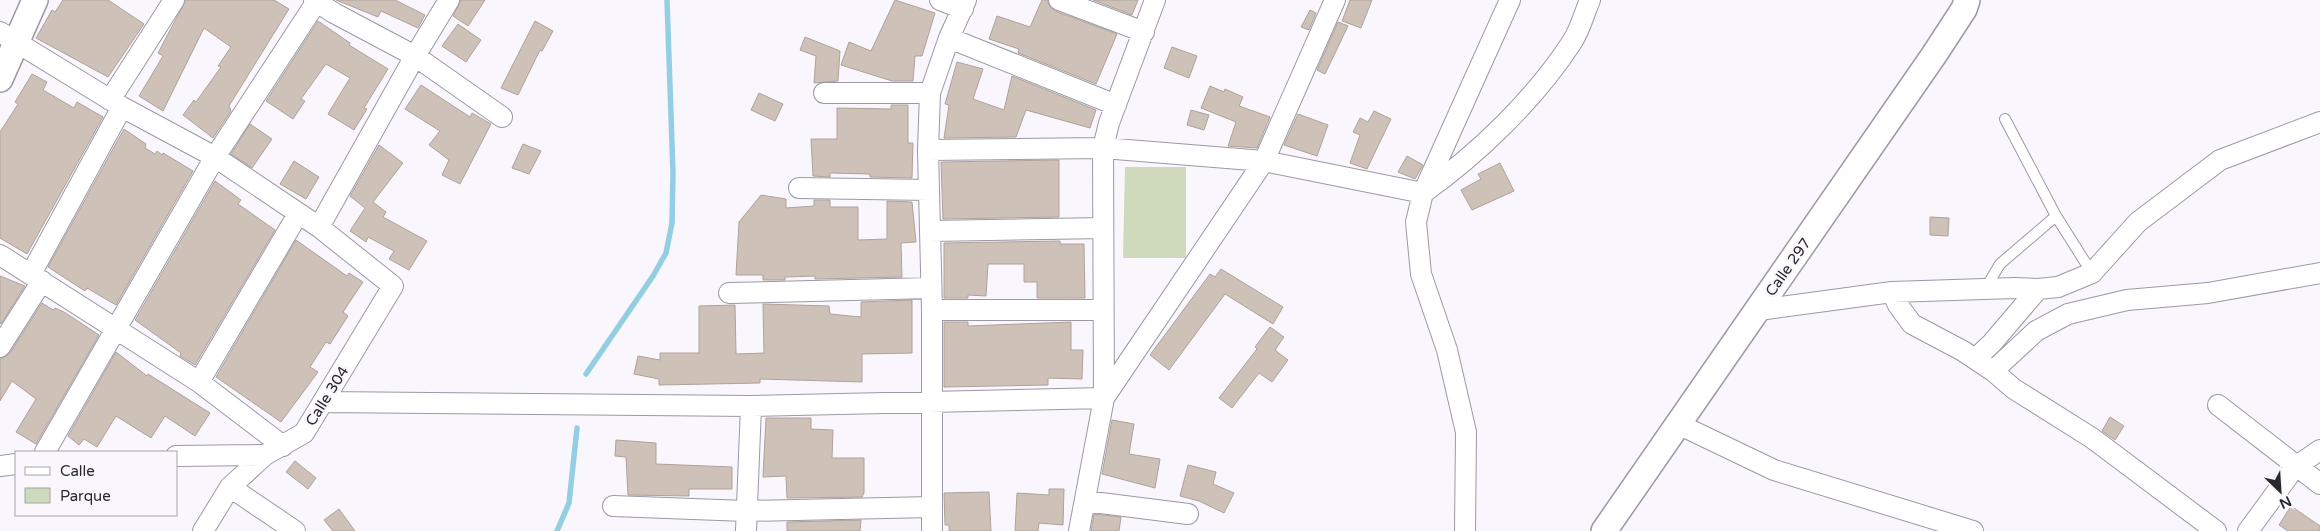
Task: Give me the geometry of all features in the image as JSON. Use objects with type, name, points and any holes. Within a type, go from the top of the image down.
[{"type":"street","points":[[0,79],[8,37],[35,0]]},
{"type":"street","points":[[0,347],[36,278],[116,103],[174,0]]},
{"type":"street","points":[[8,37],[116,103],[215,157],[319,227],[415,56],[450,0]]},
{"type":"street","points":[[932,531],[932,310],[928,150],[930,93],[949,38],[965,5],[940,0]]},
{"type":"street","points":[[1059,0],[1144,32]]},
{"type":"street","points":[[1080,531],[1104,398],[1102,310],[1103,148],[1116,105],[1155,0]]},
{"type":"street","points":[[1104,398],[1264,161],[1335,0]]},
{"type":"street","points":[[1465,531],[1466,432],[1447,350],[1421,274],[1416,222],[1423,193],[1510,0]]},
{"type":"street","points":[[928,150],[1103,148],[1264,161],[1423,193],[1455,171],[1521,108],[1573,41],[1590,0]]},
{"type":"street","name":"Calle 297","points":[[1604,531],[1934,55],[1964,9],[1967,0]]},
{"type":"street","points":[[46,451],[215,157],[315,1],[338,7],[415,56],[502,117]]},
{"type":"street","points":[[949,38],[1116,105]]},
{"type":"street","points":[[824,94],[930,93]]},
{"type":"street","points":[[1759,310],[1892,292],[2058,287],[2092,273],[2138,222],[2220,160],[2320,122]]},
{"type":"street","points":[[799,188],[929,190]]},
{"type":"street","points":[[199,382],[298,214]]},
{"type":"street","name":"Calle 304","points":[[203,531],[230,486],[265,455],[304,433],[393,286],[319,227]]},
{"type":"street","points":[[930,230],[1103,228]]},
{"type":"street","points":[[0,255],[116,327],[199,382],[283,446]]},
{"type":"street","points":[[1993,371],[2036,330],[2068,314],[2127,300],[2208,293],[2320,273]]},
{"type":"street","points":[[729,293],[931,288]]},
{"type":"street","points":[[1975,359],[1992,343],[2038,289]]},
{"type":"street","points":[[1892,292],[1898,305],[1912,324],[1975,359],[2014,389],[2092,438],[2216,531]]},
{"type":"street","points":[[932,310],[1102,310]]},
{"type":"street","points":[[324,402],[751,406],[1104,398]]},
{"type":"street","points":[[2218,404],[2295,467],[2320,484]]},
{"type":"street","points":[[746,531],[751,406]]},
{"type":"street","points":[[1678,424],[1774,470],[1973,531]]},
{"type":"street","points":[[2248,531],[2295,467],[2320,450]]},
{"type":"street","points":[[178,456],[265,455]]},
{"type":"street","points":[[0,466],[15,464]]},
{"type":"street","points":[[230,486],[294,531]]},
{"type":"street","points":[[1085,501],[1188,514]]},
{"type":"street","points":[[613,506],[746,511],[932,507]]},
{"type":"lane","points":[[2005,119],[2056,216],[2092,273]]},
{"type":"lane","points":[[1985,289],[2000,264],[2056,216]]},
{"type":"green space","points":[[1125,167],[1186,167],[1186,258],[1123,258]]},
{"type":"building","points":[[63,0],[108,0],[144,24],[108,77],[36,38],[52,10],[55,12]]},
{"type":"building","points":[[186,0],[274,0],[289,9],[229,106],[231,111],[213,138],[183,115],[194,100],[196,102],[221,67],[218,66],[231,47],[204,28],[163,111],[139,96],[163,56],[158,53]]},
{"type":"building","points":[[336,0],[395,0],[425,15],[418,28],[381,11],[378,17]]},
{"type":"building","points":[[461,0],[485,0],[468,26],[453,16]]},
{"type":"building","points":[[895,0],[935,13],[922,56],[915,56],[913,81],[892,81],[841,65],[849,42],[871,51]]},
{"type":"building","points":[[1042,0],[1047,0],[1050,7],[1055,11],[1117,34],[1096,84],[1018,53],[1019,49],[989,39],[997,16],[1030,27]]},
{"type":"building","points":[[1093,0],[1138,0],[1132,15]]},
{"type":"building","points":[[1350,0],[1372,0],[1361,28],[1342,21]]},
{"type":"building","points":[[1310,10],[1316,13],[1309,30],[1301,27]]},
{"type":"building","points":[[318,21],[350,43],[349,45],[388,69],[364,108],[367,109],[354,130],[328,114],[350,78],[326,64],[301,99],[305,101],[293,119],[266,101]]},
{"type":"building","points":[[535,21],[553,31],[542,51],[540,50],[518,95],[501,88]]},
{"type":"building","points":[[1338,22],[1348,26],[1325,74],[1317,70]]},
{"type":"building","points":[[458,24],[481,40],[466,62],[442,46]]},
{"type":"building","points":[[805,37],[840,51],[838,81],[814,83],[816,56],[800,50]]},
{"type":"building","points":[[1172,47],[1197,56],[1189,78],[1164,68]]},
{"type":"building","points":[[957,62],[983,69],[973,99],[1004,110],[1012,76],[1096,110],[1090,128],[1026,110],[1016,137],[944,138],[949,105],[945,104]]},
{"type":"building","points":[[32,74],[47,82],[43,90],[74,108],[77,102],[103,117],[27,254],[0,238],[0,132],[18,104],[15,102]]},
{"type":"building","points":[[421,85],[470,117],[472,113],[491,124],[460,184],[442,175],[449,160],[429,145],[440,131],[405,109]]},
{"type":"building","points":[[1210,86],[1224,92],[1225,89],[1243,97],[1239,106],[1270,117],[1257,148],[1228,146],[1236,122],[1201,108]]},
{"type":"building","points":[[759,93],[783,104],[775,121],[751,110]]},
{"type":"building","points":[[891,105],[908,105],[908,143],[913,143],[912,178],[870,177],[870,174],[830,173],[830,177],[813,176],[811,139],[837,139],[837,108],[891,109]]},
{"type":"building","points":[[1191,110],[1209,115],[1204,130],[1187,125]]},
{"type":"building","points":[[1374,111],[1391,119],[1367,169],[1350,163],[1360,135],[1353,132],[1360,118],[1368,122]]},
{"type":"building","points":[[1298,114],[1328,125],[1317,156],[1284,145]]},
{"type":"building","points":[[250,124],[272,139],[252,168],[231,154]]},
{"type":"building","points":[[124,129],[146,144],[145,148],[155,154],[157,151],[162,155],[163,153],[193,171],[116,305],[87,288],[85,291],[48,267]]},
{"type":"building","points":[[523,144],[541,151],[529,174],[512,168]]},
{"type":"building","points":[[379,145],[403,163],[373,202],[386,212],[383,217],[427,241],[409,270],[389,259],[394,251],[368,237],[366,242],[350,231],[365,208],[350,196]]},
{"type":"building","points":[[1407,156],[1423,165],[1415,179],[1398,172]]},
{"type":"building","points":[[1059,160],[1059,217],[943,219],[941,162]]},
{"type":"building","points":[[294,161],[319,177],[306,199],[280,184]]},
{"type":"building","points":[[1500,163],[1514,191],[1472,210],[1461,190],[1481,179],[1478,174]]},
{"type":"building","points":[[215,181],[241,200],[238,204],[275,230],[195,365],[180,356],[181,353],[135,320]]},
{"type":"building","points":[[761,195],[786,199],[786,208],[814,206],[814,200],[830,200],[830,207],[858,207],[858,240],[887,239],[887,201],[912,202],[916,242],[901,243],[902,277],[815,279],[815,276],[785,277],[785,280],[763,280],[763,275],[736,275],[739,222]]},
{"type":"building","points":[[1930,217],[1949,218],[1948,236],[1930,235]]},
{"type":"building","points":[[296,240],[347,276],[349,273],[363,282],[343,312],[348,316],[330,344],[326,342],[310,367],[318,372],[281,422],[216,377]]},
{"type":"building","points":[[1060,241],[1060,244],[1084,244],[1085,298],[1037,298],[1037,282],[1024,282],[1024,264],[988,264],[986,296],[968,295],[968,298],[944,298],[944,243]]},
{"type":"building","points":[[1221,269],[1283,307],[1273,324],[1225,294],[1169,370],[1150,355],[1210,274],[1215,277]]},
{"type":"building","points":[[0,276],[25,286],[1,324],[0,323]]},
{"type":"building","points":[[912,300],[912,353],[862,354],[862,382],[760,379],[760,383],[659,385],[659,379],[634,374],[638,356],[660,360],[660,353],[699,353],[699,306],[735,305],[736,354],[764,353],[763,304],[829,306],[830,314],[861,317],[861,302]]},
{"type":"building","points":[[42,303],[53,310],[55,308],[64,312],[99,335],[36,444],[16,432],[36,399],[12,381],[0,401],[0,359],[10,353]]},
{"type":"building","points":[[944,322],[968,322],[968,326],[1071,322],[1071,350],[1083,350],[1082,379],[1048,378],[1048,385],[944,387]]},
{"type":"building","points":[[1270,327],[1284,337],[1275,350],[1288,360],[1272,382],[1259,373],[1232,408],[1219,398],[1257,349],[1255,347]]},
{"type":"building","points":[[116,352],[147,376],[148,374],[210,413],[195,436],[165,416],[151,438],[116,416],[97,447],[84,439],[79,445],[68,436]]},
{"type":"building","points":[[2110,417],[2124,426],[2115,440],[2102,431]]},
{"type":"building","points":[[766,418],[811,418],[811,429],[833,430],[832,458],[864,458],[864,493],[862,497],[787,498],[786,476],[763,477]]},
{"type":"building","points":[[1112,420],[1134,424],[1129,454],[1160,459],[1155,488],[1102,474]]},
{"type":"building","points":[[616,440],[656,443],[656,464],[732,467],[732,489],[689,489],[689,496],[628,495],[626,457],[615,456]]},
{"type":"building","points":[[295,461],[316,478],[308,489],[286,472]]},
{"type":"building","points":[[1188,465],[1216,472],[1213,484],[1234,493],[1224,513],[1199,501],[1180,496]]},
{"type":"building","points":[[1049,489],[1064,489],[1063,525],[1039,523],[1038,531],[1015,531],[1017,493],[1049,495]]},
{"type":"building","points":[[989,492],[991,531],[949,531],[949,525],[945,525],[944,493]]},
{"type":"building","points":[[2291,506],[2320,526],[2320,531],[2288,531],[2279,525]]},
{"type":"building","points":[[339,509],[355,531],[333,531],[324,520]]},
{"type":"building","points":[[1094,514],[1121,517],[1119,531],[1091,531]]},
{"type":"building","points":[[861,520],[860,531],[787,531],[787,522]]},
{"type":"waterway","points":[[586,374],[653,276],[666,253],[672,223],[673,173],[667,0]]},
{"type":"waterway","points":[[557,531],[569,503],[577,428]]}]
